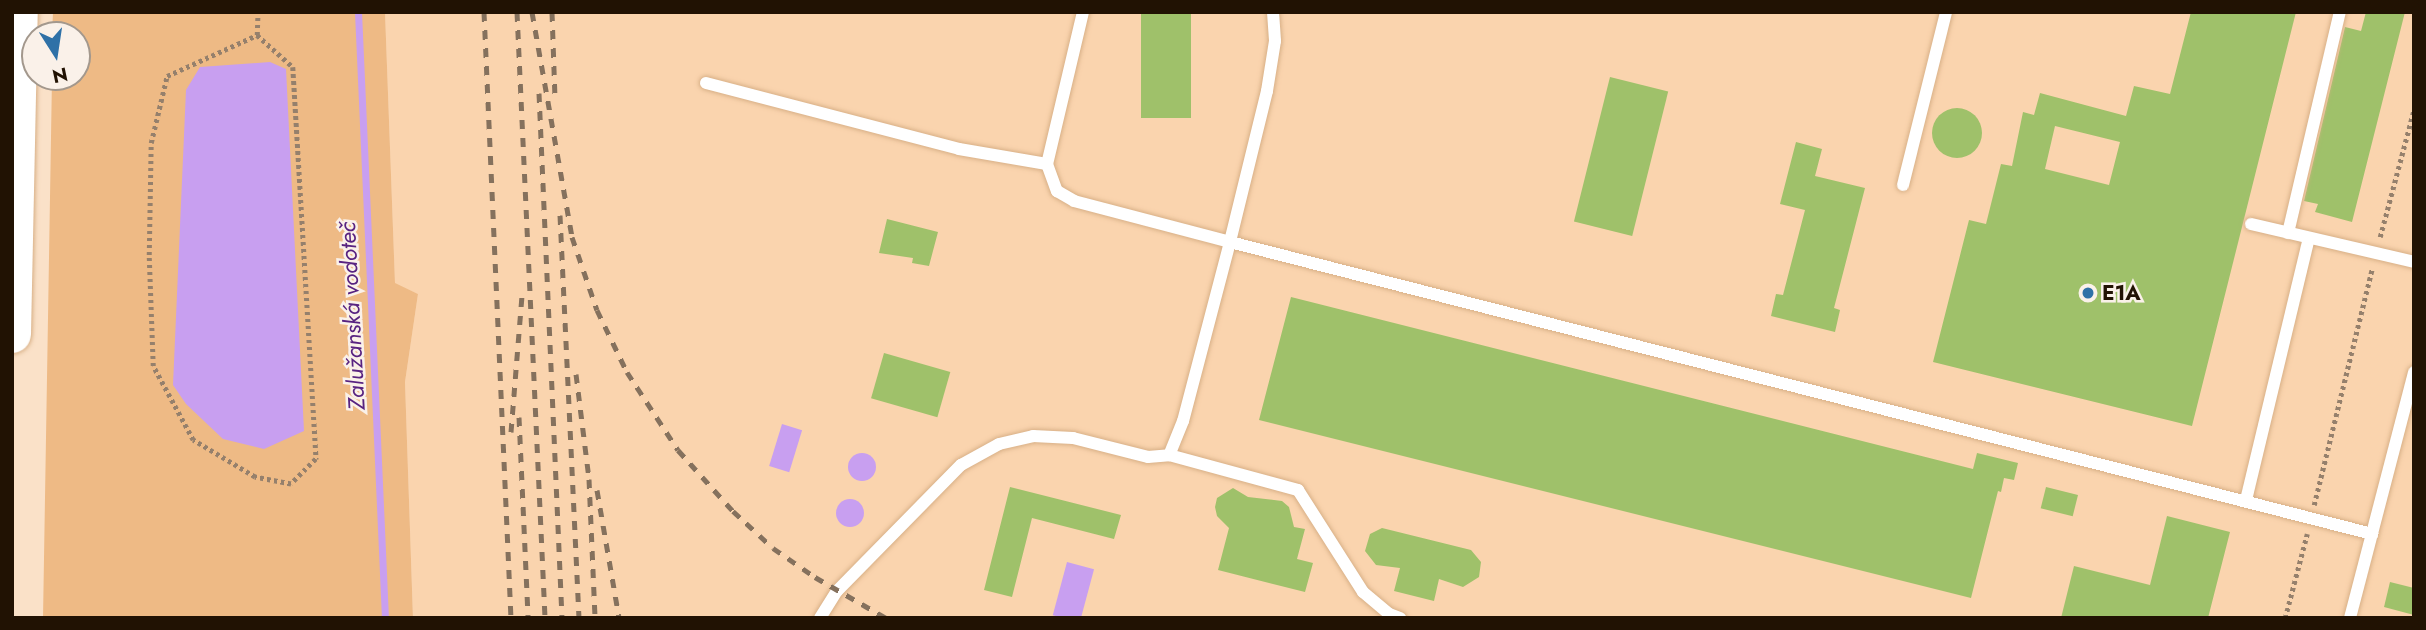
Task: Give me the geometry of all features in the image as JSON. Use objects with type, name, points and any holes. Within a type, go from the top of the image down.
[{"type":"highway","points":[[12,334],[19,12]]},
{"type":"lane","points":[[1083,12],[1047,164],[1057,191],[1074,201],[2372,534]]},
{"type":"lane","points":[[1169,455],[1183,421],[1267,91],[1275,41],[1273,12]]},
{"type":"lane","points":[[1903,185],[1946,12]]},
{"type":"lane","points":[[2288,233],[2340,12]]},
{"type":"lane","points":[[706,83],[959,149],[1047,164]]},
{"type":"lane","points":[[2251,224],[2414,262]]},
{"type":"lane","points":[[2246,500],[2309,238]]},
{"type":"lane","points":[[2350,618],[2414,372]]},
{"type":"lane","points":[[820,618],[837,591],[961,465],[999,444],[1033,436],[1073,438],[1148,457],[1169,455],[1298,490],[1363,592],[1389,614],[1401,618]]},
{"type":"path","points":[[257,35],[258,12]]},
{"type":"path","points":[[257,35],[293,67],[316,459],[291,484],[255,477],[193,440],[153,366],[149,254],[151,143],[167,76],[257,35]]},
{"type":"path","points":[[2285,618],[2414,109]]},
{"type":"shaded area","points":[[53,12],[385,12],[395,283],[418,294],[405,382],[413,618],[43,618],[52,91],[91,91],[91,21],[53,21]]},
{"type":"shaded area","points":[[385,12],[2414,12],[2414,618],[413,618],[405,382],[418,294],[395,284]]},
{"type":"shaded area","points":[[270,62],[286,69],[304,431],[264,449],[223,439],[186,404],[173,385],[186,90],[200,67]]},
{"type":"shaded area","points":[[782,424],[802,430],[789,472],[769,466]]},
{"type":"shaded area","points":[[862,453],[872,457],[876,467],[872,477],[862,481],[852,477],[848,467],[852,457]]},
{"type":"shaded area","points":[[850,499],[860,503],[864,513],[860,523],[850,527],[840,523],[836,513],[840,503]]},
{"type":"shaded area","points":[[1067,562],[1094,569],[1081,618],[1053,615]]},
{"type":"building","points":[[1141,12],[1191,12],[1191,118],[1141,118]]},
{"type":"building","name":"E1A","points":[[2191,12],[2296,12],[2192,426],[1933,362],[1969,220],[1986,224],[2001,164],[2012,166],[2023,112],[2034,115],[2040,93],[2126,116],[2134,86],[2170,94]],"holes":[[[2055,126],[2120,142],[2109,185],[2045,169]]]},
{"type":"building","points":[[2366,12],[2405,12],[2352,222],[2315,212],[2318,204],[2304,201],[2345,27],[2361,31]]},
{"type":"building","points":[[1610,77],[1668,92],[1632,236],[1574,222]]},
{"type":"building","points":[[1957,108],[1975,115],[1982,133],[1975,151],[1957,158],[1939,151],[1932,133],[1939,115]]},
{"type":"building","points":[[1796,142],[1822,149],[1815,176],[1865,188],[1834,308],[1840,310],[1835,332],[1771,316],[1776,294],[1783,295],[1805,210],[1780,204]]},
{"type":"building","points":[[887,219],[938,232],[929,266],[912,263],[913,258],[879,253]]},
{"type":"building","points":[[1291,297],[1973,469],[1977,453],[2018,463],[2014,480],[2004,478],[2001,492],[1998,491],[1971,598],[1259,420]]},
{"type":"building","points":[[884,353],[950,372],[937,417],[871,398]]},
{"type":"building","points":[[1010,487],[1121,515],[1114,539],[1032,518],[1012,597],[984,590]]},
{"type":"building","points":[[2046,487],[2078,495],[2073,516],[2041,508]]},
{"type":"building","points":[[1233,488],[1248,497],[1282,501],[1289,507],[1294,527],[1305,529],[1297,559],[1313,563],[1305,592],[1218,570],[1229,528],[1217,516],[1215,507],[1217,498]]},
{"type":"building","points":[[2167,516],[2230,532],[2208,618],[2061,618],[2074,566],[2150,585]]},
{"type":"building","points":[[1382,528],[1471,550],[1481,562],[1479,577],[1463,587],[1439,579],[1434,601],[1394,591],[1400,568],[1376,565],[1365,551],[1370,534]]},
{"type":"building","points":[[2390,582],[2414,588],[2414,615],[2384,607]]},
{"type":"waterway","name":"Zalužanská vodoteč","points":[[358,12],[385,618]]},
{"type":"railway","points":[[484,12],[511,618]]},
{"type":"railway","points":[[517,12],[545,618]]},
{"type":"railway","points":[[532,12],[572,237],[597,310],[627,372],[678,450],[733,511],[773,548],[815,577],[886,618]]},
{"type":"railway","points":[[552,12],[555,96]]},
{"type":"railway","points":[[539,93],[562,618]]},
{"type":"railway","points":[[560,215],[579,618]]},
{"type":"railway","points":[[511,432],[522,296]]},
{"type":"railway","points":[[576,374],[589,479],[595,618]]},
{"type":"railway","points":[[519,417],[528,618]]},
{"type":"railway","points":[[597,490],[619,618]]},
{"type":"place","name":"E1A","points":[[2088,293]]}]
